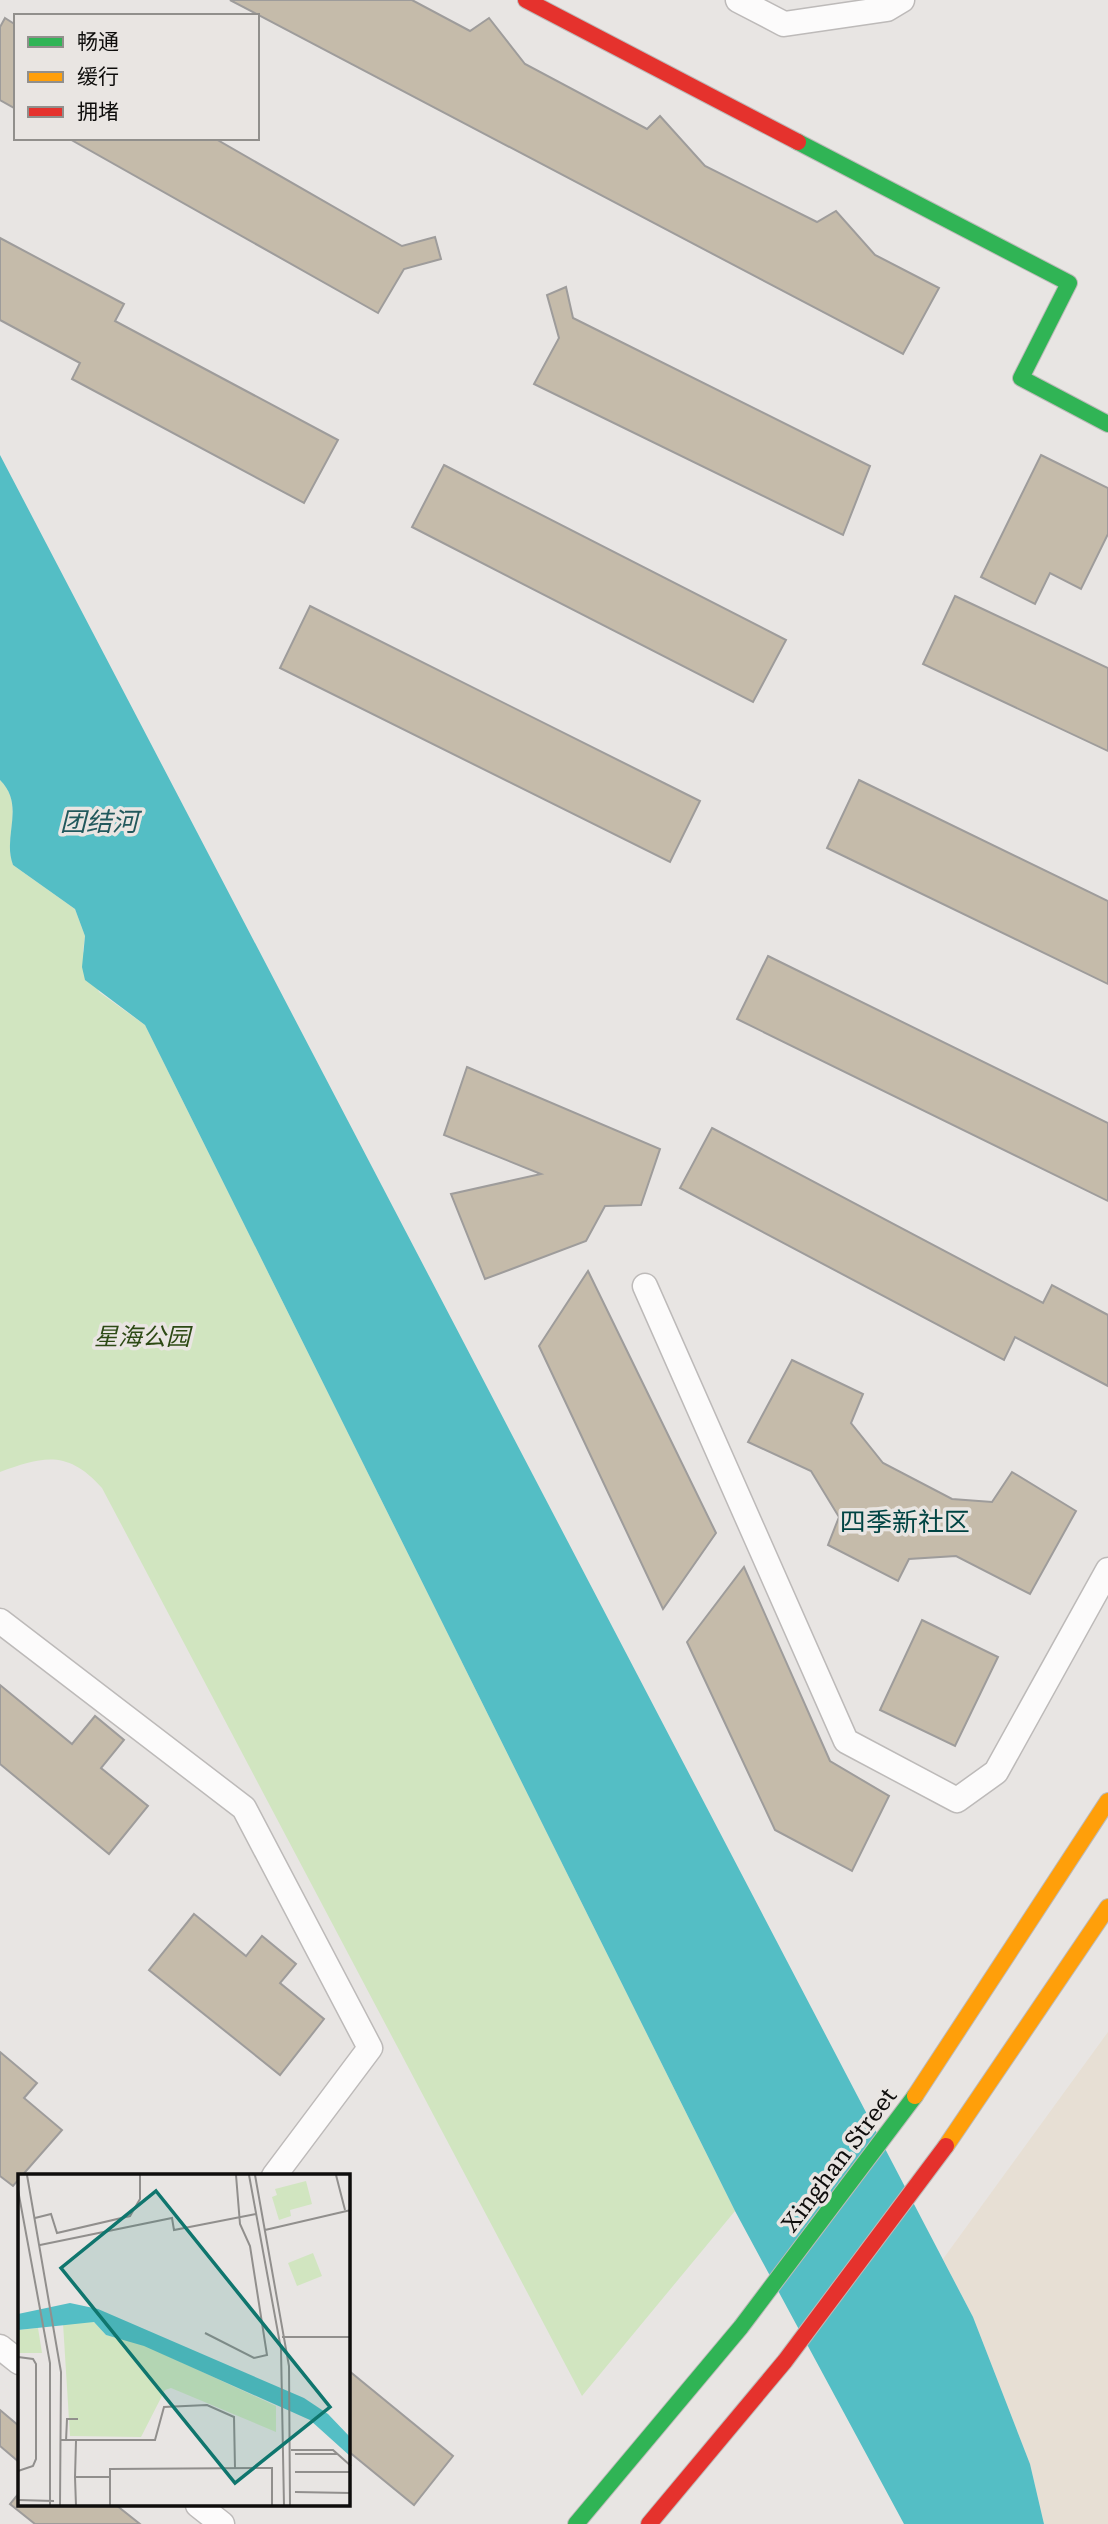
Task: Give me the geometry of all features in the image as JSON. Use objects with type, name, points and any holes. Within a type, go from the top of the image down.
[{"type":"main road","points":[[526,0],[1069,283],[1021,378],[1108,424]]},
{"type":"main road","name":"Xinghan Street","points":[[576,2524],[741,2327],[905,2111],[1108,1801]]},
{"type":"main road","points":[[649,2524],[785,2361],[947,2146],[1108,1906]]},
{"type":"lane","points":[[738,0],[784,24],[887,9],[902,0]]},
{"type":"lane","points":[[646,1286],[846,1741],[957,1800],[996,1772],[1108,1570]]},
{"type":"lane","points":[[0,1621],[244,1808],[370,2048],[276,2174]]},
{"type":"lane","points":[[0,2347],[18,2361]]},
{"type":"lane","points":[[199,2506],[222,2524]]},
{"type":"shaded area","points":[[1108,2032],[1108,2524],[1044,2524],[1030,2464],[973,2317],[943,2259]]},
{"type":"green space","name":"星海公园","points":[[0,780],[8,790],[13,811],[10,854],[13,865],[75,909],[85,936],[83,951],[99,992],[145,1025],[735,2211],[582,2396],[102,1488],[78,1467],[55,1460],[30,1462],[0,1472]]},
{"type":"water","name":"团结河","points":[[0,455],[973,2317],[1030,2464],[1044,2524],[904,2524],[735,2211],[145,1025],[85,980],[82,967],[85,936],[75,909],[13,865],[10,843],[13,811],[8,790],[0,780]]},
{"type":"building","points":[[230,0],[412,0],[470,31],[489,18],[525,64],[647,129],[660,116],[705,166],[817,222],[836,211],[875,255],[939,288],[903,354]]},
{"type":"building","points":[[5,18],[14,24],[14,108],[0,100],[0,27]]},
{"type":"building","points":[[72,140],[217,140],[402,246],[435,237],[441,259],[404,269],[378,313]]},
{"type":"building","points":[[0,238],[124,304],[115,321],[338,440],[304,503],[72,379],[80,363],[0,320]]},
{"type":"building","points":[[566,287],[573,318],[870,466],[843,535],[534,384],[559,338],[547,295]]},
{"type":"building","points":[[1041,455],[1108,488],[1108,534],[1081,589],[1050,573],[1035,604],[981,577]]},
{"type":"building","points":[[444,465],[786,640],[753,702],[412,527]]},
{"type":"building","points":[[955,596],[1108,668],[1108,751],[923,664]]},
{"type":"building","points":[[310,606],[700,801],[670,862],[280,668]]},
{"type":"building","points":[[859,780],[1108,901],[1108,984],[827,848]]},
{"type":"building","points":[[768,956],[1108,1123],[1108,1201],[737,1019]]},
{"type":"building","points":[[467,1067],[660,1149],[641,1205],[605,1206],[586,1241],[485,1279],[451,1194],[541,1174],[444,1135]]},
{"type":"building","points":[[712,1128],[1043,1303],[1052,1285],[1108,1315],[1108,1386],[1015,1337],[1004,1360],[680,1188]]},
{"type":"building","points":[[588,1271],[716,1533],[663,1609],[539,1346]]},
{"type":"building","points":[[792,1360],[863,1394],[851,1423],[883,1463],[952,1499],[992,1502],[1012,1472],[1076,1511],[1030,1594],[956,1556],[909,1559],[898,1581],[828,1545],[839,1517],[811,1471],[748,1442]]},
{"type":"building","points":[[744,1567],[830,1761],[889,1796],[852,1871],[775,1830],[687,1642]]},
{"type":"building","points":[[922,1620],[998,1657],[955,1746],[880,1710]]},
{"type":"building","points":[[0,1685],[72,1744],[95,1716],[124,1740],[101,1768],[148,1806],[109,1854],[0,1764]]},
{"type":"building","points":[[194,1914],[246,1956],[262,1936],[296,1964],[280,1983],[324,2019],[280,2075],[149,1970]]},
{"type":"building","points":[[0,2052],[37,2083],[24,2098],[62,2130],[24,2174],[18,2174],[18,2180],[13,2186],[0,2176]]},
{"type":"building","points":[[350,2372],[453,2456],[414,2505],[350,2453]]},
{"type":"building","points":[[0,2410],[18,2425],[18,2461],[0,2446]]},
{"type":"building","points":[[18,2494],[18,2506],[117,2506],[140,2524],[35,2524],[10,2504]]},
{"type":"traffic: fast","points":[[798,142],[1069,283],[1021,378],[1108,424]]},
{"type":"traffic: fast","points":[[576,2524],[741,2327],[915,2096]]},
{"type":"traffic: slow","points":[[915,2096],[1108,1801]]},
{"type":"traffic: slow","points":[[946,2146],[1108,1907]]},
{"type":"traffic: jam","points":[[526,0],[798,142]]},
{"type":"traffic: jam","points":[[649,2524],[785,2361],[946,2146]]},
{"type":"district","name":"四季新社区","points":[[905,1522]]}]
